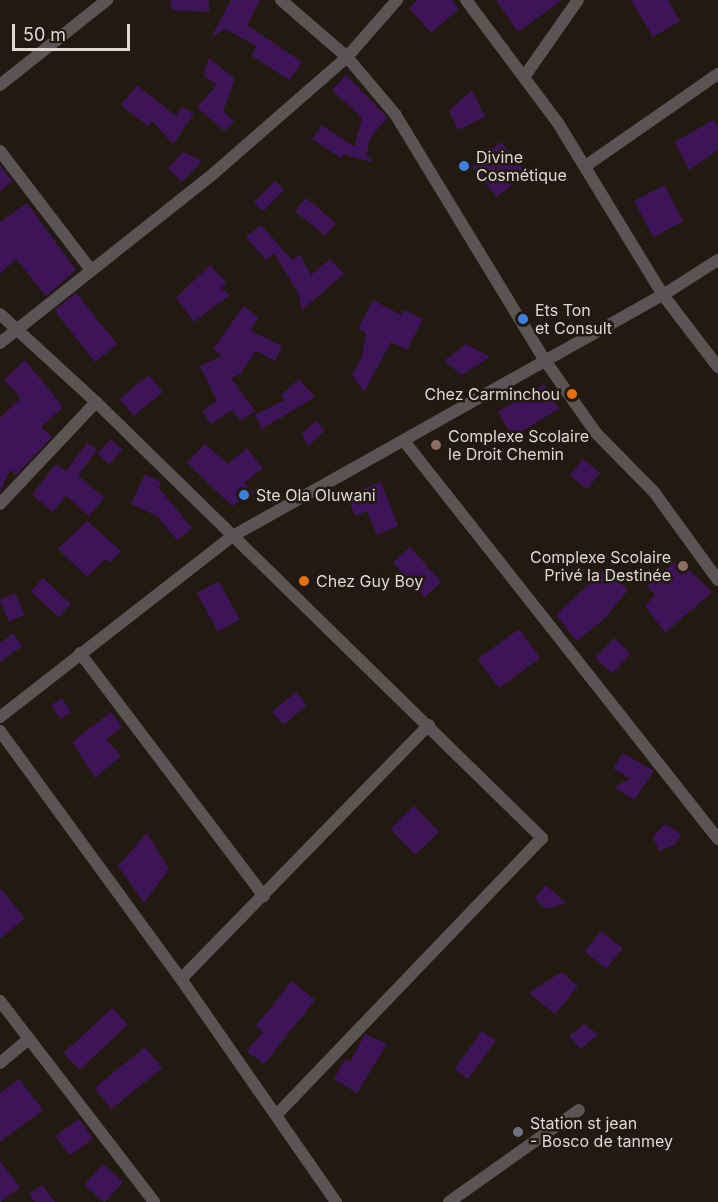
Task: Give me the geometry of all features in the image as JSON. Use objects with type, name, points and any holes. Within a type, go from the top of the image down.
[{"type":"street","points":[[0,85],[107,0]]},
{"type":"street","points":[[281,0],[346,57],[395,114],[546,362],[596,434],[654,492],[718,580]]},
{"type":"street","points":[[0,343],[213,174],[346,57],[397,0]]},
{"type":"street","points":[[466,0],[587,165],[663,295],[718,367]]},
{"type":"street","points":[[524,77],[578,0]]},
{"type":"street","points":[[587,165],[718,74]]},
{"type":"street","points":[[0,151],[91,270]]},
{"type":"street","points":[[0,717],[231,537],[546,362],[663,295],[718,260]]},
{"type":"street","points":[[0,314],[20,329],[96,402],[231,537],[429,725],[542,838],[277,1114]]},
{"type":"street","points":[[0,504],[96,402]]},
{"type":"street","points":[[404,441],[718,839]]},
{"type":"street","points":[[80,653],[264,896]]},
{"type":"street","points":[[181,979],[429,725]]},
{"type":"street","points":[[0,731],[181,979],[336,1202]]},
{"type":"street","points":[[0,1001],[154,1202]]},
{"type":"street","points":[[0,1063],[29,1038]]},
{"type":"street","points":[[449,1202],[579,1110]]},
{"type":"building","points":[[171,0],[209,0],[209,12],[171,10]]},
{"type":"building","points":[[231,0],[260,0],[247,25],[302,62],[289,80],[251,55],[257,46],[225,29],[211,38]]},
{"type":"building","points":[[418,0],[451,0],[459,9],[431,33],[409,8]]},
{"type":"building","points":[[496,0],[562,0],[518,32]]},
{"type":"building","points":[[631,0],[668,0],[680,21],[653,37]]},
{"type":"building","points":[[209,58],[235,79],[223,111],[234,121],[224,131],[197,107],[217,85],[203,75]]},
{"type":"building","points":[[346,75],[388,118],[371,136],[366,155],[374,163],[343,154],[342,159],[312,139],[322,125],[354,147],[362,118],[332,90]]},
{"type":"building","points":[[137,85],[176,116],[182,107],[194,114],[173,144],[152,121],[148,126],[121,105]]},
{"type":"building","points":[[472,90],[485,117],[458,130],[449,111]]},
{"type":"building","points":[[713,120],[718,126],[718,150],[689,170],[675,142]]},
{"type":"building","points":[[501,142],[526,173],[497,197],[471,166]]},
{"type":"building","points":[[183,152],[202,161],[182,182],[168,168]]},
{"type":"building","points":[[0,165],[12,181],[0,191]]},
{"type":"building","points":[[275,181],[284,190],[263,211],[254,202]]},
{"type":"building","points":[[664,185],[683,221],[653,237],[634,201]]},
{"type":"building","points":[[306,198],[336,223],[325,236],[295,211]]},
{"type":"building","points":[[27,203],[76,270],[46,296],[16,259],[0,274],[0,222]]},
{"type":"building","points":[[261,225],[292,260],[300,255],[311,275],[330,259],[344,274],[302,310],[298,293],[274,253],[266,260],[246,237]]},
{"type":"building","points":[[210,265],[227,283],[221,288],[230,295],[194,322],[176,298]]},
{"type":"building","points":[[76,293],[117,344],[95,362],[57,314],[56,309]]},
{"type":"building","points":[[373,300],[401,315],[404,310],[423,319],[407,350],[391,342],[364,392],[352,375],[362,357],[366,333],[358,329]]},
{"type":"building","points":[[244,306],[259,318],[250,330],[282,346],[275,361],[256,351],[240,374],[231,378],[255,411],[241,421],[232,410],[211,424],[202,411],[217,401],[200,366],[222,356],[213,349]]},
{"type":"building","points":[[466,344],[490,357],[462,375],[444,361]]},
{"type":"building","points":[[25,360],[63,407],[41,427],[52,437],[16,475],[10,470],[0,492],[0,418],[21,398],[4,380]]},
{"type":"building","points":[[149,375],[163,392],[133,416],[119,399]]},
{"type":"building","points":[[299,379],[315,397],[262,429],[255,415],[285,400],[281,395]]},
{"type":"building","points":[[544,384],[559,409],[513,437],[498,412]]},
{"type":"building","points":[[316,421],[325,431],[308,446],[302,433]]},
{"type":"building","points":[[111,439],[123,450],[109,465],[97,454]]},
{"type":"building","points":[[87,443],[97,450],[78,475],[104,498],[89,516],[66,496],[53,512],[32,495],[56,464],[66,471]]},
{"type":"building","points":[[205,444],[228,464],[247,448],[263,468],[244,483],[255,493],[232,506],[187,463]]},
{"type":"building","points":[[583,459],[600,473],[587,489],[570,475]]},
{"type":"building","points":[[145,474],[161,482],[159,488],[192,528],[177,540],[157,516],[131,504]]},
{"type":"building","points":[[381,482],[398,526],[377,535],[367,511],[355,516],[347,495]]},
{"type":"building","points":[[87,521],[121,551],[110,563],[105,559],[87,577],[58,549]]},
{"type":"building","points":[[410,547],[441,582],[424,597],[393,562]]},
{"type":"building","points":[[678,559],[712,592],[665,633],[645,606],[655,595],[647,586]]},
{"type":"building","points":[[605,569],[628,590],[605,618],[577,641],[556,615]]},
{"type":"building","points":[[43,578],[71,604],[59,617],[31,591]]},
{"type":"building","points":[[219,581],[240,620],[218,632],[197,593]]},
{"type":"building","points":[[15,593],[25,615],[9,622],[0,600]]},
{"type":"building","points":[[519,629],[540,658],[499,688],[478,659]]},
{"type":"building","points":[[13,633],[22,646],[0,662],[0,643]]},
{"type":"building","points":[[614,638],[631,654],[612,673],[596,658]]},
{"type":"building","points":[[296,692],[307,705],[283,725],[272,712]]},
{"type":"building","points":[[62,698],[71,712],[60,719],[51,705]]},
{"type":"building","points":[[111,712],[122,727],[106,739],[121,756],[95,778],[72,742]]},
{"type":"building","points":[[623,753],[654,771],[634,800],[614,787],[630,779],[613,768]]},
{"type":"building","points":[[414,806],[439,832],[415,855],[390,829]]},
{"type":"building","points":[[665,824],[681,834],[675,845],[659,851],[653,837]]},
{"type":"building","points":[[147,833],[169,869],[144,903],[118,866]]},
{"type":"building","points":[[546,885],[566,903],[546,909],[535,898]]},
{"type":"building","points":[[0,888],[25,918],[0,939]]},
{"type":"building","points":[[601,931],[623,949],[606,969],[585,951]]},
{"type":"building","points":[[561,972],[578,986],[555,1014],[529,993]]},
{"type":"building","points":[[292,981],[315,1000],[264,1064],[247,1051],[263,1032],[256,1026]]},
{"type":"building","points":[[112,1008],[128,1025],[79,1070],[64,1053]]},
{"type":"building","points":[[584,1024],[598,1034],[581,1049],[569,1036]]},
{"type":"building","points":[[482,1031],[496,1041],[468,1079],[454,1069]]},
{"type":"building","points":[[365,1034],[387,1044],[357,1093],[334,1079],[345,1059],[350,1062]]},
{"type":"building","points":[[145,1047],[162,1068],[111,1109],[94,1088]]},
{"type":"building","points":[[19,1079],[43,1110],[0,1142],[0,1093]]},
{"type":"building","points":[[79,1119],[93,1138],[70,1155],[56,1136]]},
{"type":"building","points":[[0,1161],[20,1187],[1,1202],[0,1202]]},
{"type":"building","points":[[103,1164],[123,1182],[105,1202],[84,1185]]},
{"type":"building","points":[[42,1185],[55,1202],[35,1202],[29,1194]]},
{"type":"place","name":"Divine Cosmétique","points":[[464,166]]},
{"type":"place","name":"Ets Ton et Consult","points":[[523,319]]},
{"type":"place","name":"Chez Carminchou","points":[[572,394]]},
{"type":"place","name":"Complexe Scolaire le Droit Chemin","points":[[436,445]]},
{"type":"place","name":"Ste Ola Oluwani","points":[[244,495]]},
{"type":"place","name":"Complexe Scolaire Privé la Destinée","points":[[683,566]]},
{"type":"place","name":"Chez Guy Boy","points":[[304,581]]},
{"type":"place","name":"Station st jean - Bosco de tanmey","points":[[518,1132]]}]
